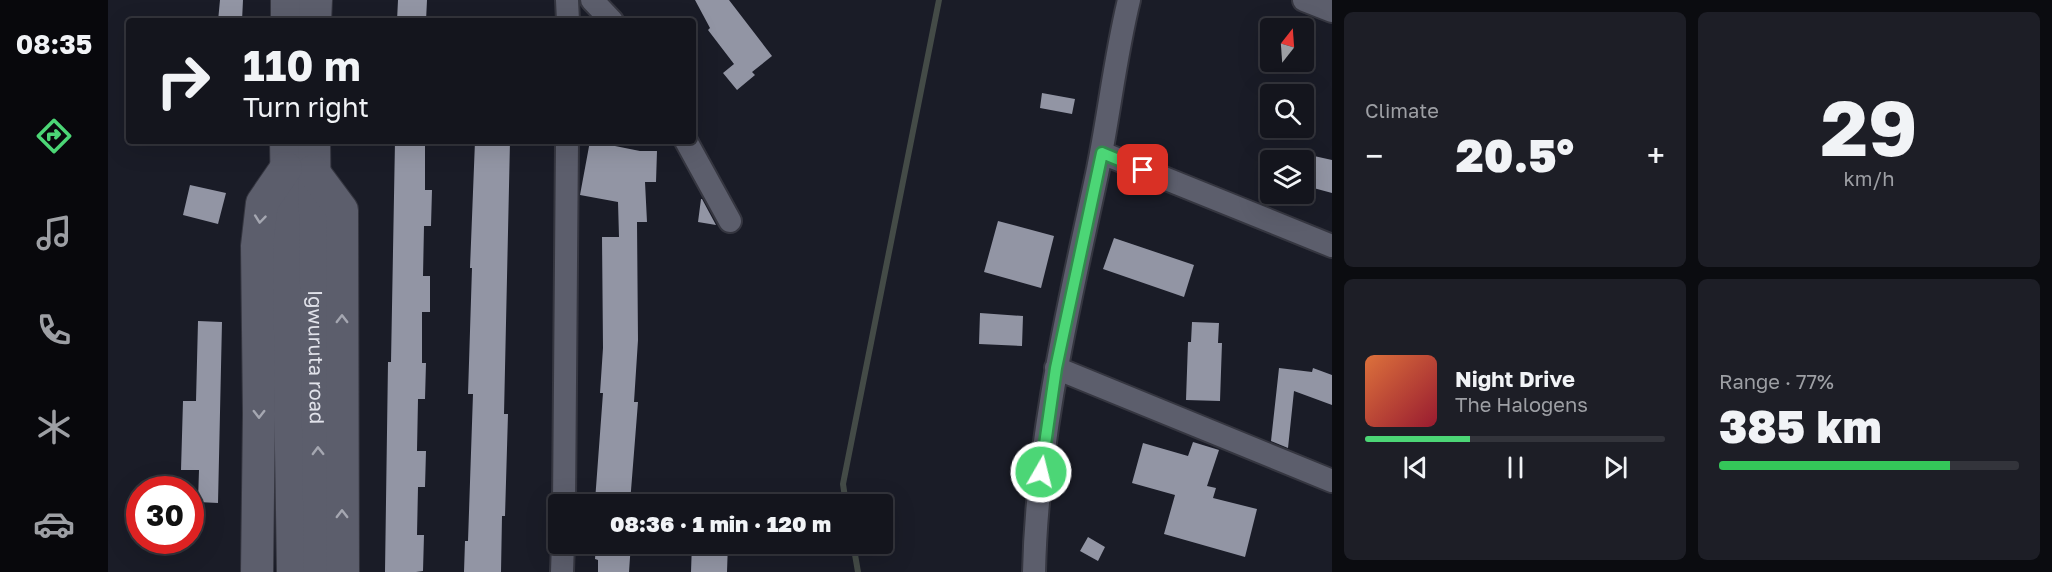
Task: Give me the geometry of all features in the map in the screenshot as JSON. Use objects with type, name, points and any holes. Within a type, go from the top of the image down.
[{"type":"main road","points":[[287,0],[287,18]]},
{"type":"main road","points":[[315,18],[316,0]]},
{"type":"main road","points":[[257,572],[259,414],[257,246],[262,203],[300,155],[342,210],[342,572]]},
{"type":"main road","name":"Igwuruta road","points":[[293,572],[300,155]]},
{"type":"main road","name":"Igwuruta road","points":[[300,155],[320,572]]},
{"type":"street","points":[[567,0],[568,18]]},
{"type":"street","points":[[592,0],[609,18]]},
{"type":"street","points":[[1034,572],[1039,488],[1056,368],[1102,153],[1113,76],[1130,0]]},
{"type":"street","points":[[1304,0],[1332,11]]},
{"type":"street","points":[[564,494],[567,144]]},
{"type":"street","points":[[688,144],[730,221]]},
{"type":"street","points":[[1102,153],[1332,246]]},
{"type":"street","points":[[1056,368],[1332,481]]},
{"type":"street","points":[[562,572],[563,554]]},
{"type":"building","points":[[220,0],[243,0],[242,18],[218,18]]},
{"type":"building","points":[[398,0],[427,0],[426,18],[397,18]]},
{"type":"building","points":[[695,0],[729,0],[772,56],[752,72],[755,75],[737,90],[723,73],[734,64],[708,30],[710,28]]},
{"type":"building","points":[[1042,93],[1075,99],[1072,114],[1040,108]]},
{"type":"building","points":[[395,144],[425,144],[425,190],[432,190],[431,226],[424,226],[423,276],[430,276],[430,312],[422,312],[422,363],[426,363],[425,399],[418,399],[417,451],[426,451],[425,487],[418,487],[417,535],[424,535],[423,571],[416,572],[385,572],[388,362],[391,362]]},
{"type":"building","points":[[475,144],[510,144],[504,414],[508,414],[501,572],[464,572],[465,541],[468,541],[473,394],[468,394],[472,268],[470,268]]},
{"type":"building","points":[[589,144],[657,151],[656,182],[645,182],[647,222],[637,222],[638,340],[634,402],[638,402],[631,494],[596,494],[603,393],[600,393],[603,348],[602,237],[619,237],[618,202],[580,195]]},
{"type":"building","points":[[1314,156],[1332,160],[1332,193],[1314,188]]},
{"type":"building","points":[[190,185],[226,193],[218,224],[183,215]]},
{"type":"building","points":[[702,199],[716,225],[698,222]]},
{"type":"building","points":[[998,221],[1054,236],[1041,288],[984,272]]},
{"type":"building","points":[[1114,238],[1194,265],[1184,297],[1103,269]]},
{"type":"building","points":[[980,313],[1023,316],[1022,346],[979,344]]},
{"type":"building","points":[[198,321],[222,322],[218,503],[204,502],[204,476],[199,476],[199,470],[181,470],[183,401],[196,401]]},
{"type":"building","points":[[1192,322],[1219,323],[1218,343],[1222,343],[1220,401],[1186,400],[1188,342],[1191,342]]},
{"type":"building","points":[[1279,368],[1312,372],[1313,368],[1332,375],[1332,405],[1294,391],[1288,448],[1271,441]]},
{"type":"building","points":[[1193,442],[1219,450],[1207,486],[1216,488],[1213,498],[1257,509],[1245,557],[1164,534],[1175,495],[1132,483],[1143,443],[1188,456]]},
{"type":"building","points":[[1088,537],[1105,547],[1098,561],[1080,551]]},
{"type":"building","points":[[595,554],[630,554],[629,572],[598,572],[598,560],[595,559]]},
{"type":"building","points":[[692,554],[728,554],[727,572],[691,572]]},
{"type":"waterway","points":[[844,494],[843,484],[939,0]]},
{"type":"waterway","points":[[855,554],[858,572]]},
{"type":"route","points":[[1041,472],[1056,368],[1102,153],[1143,170]]}]
